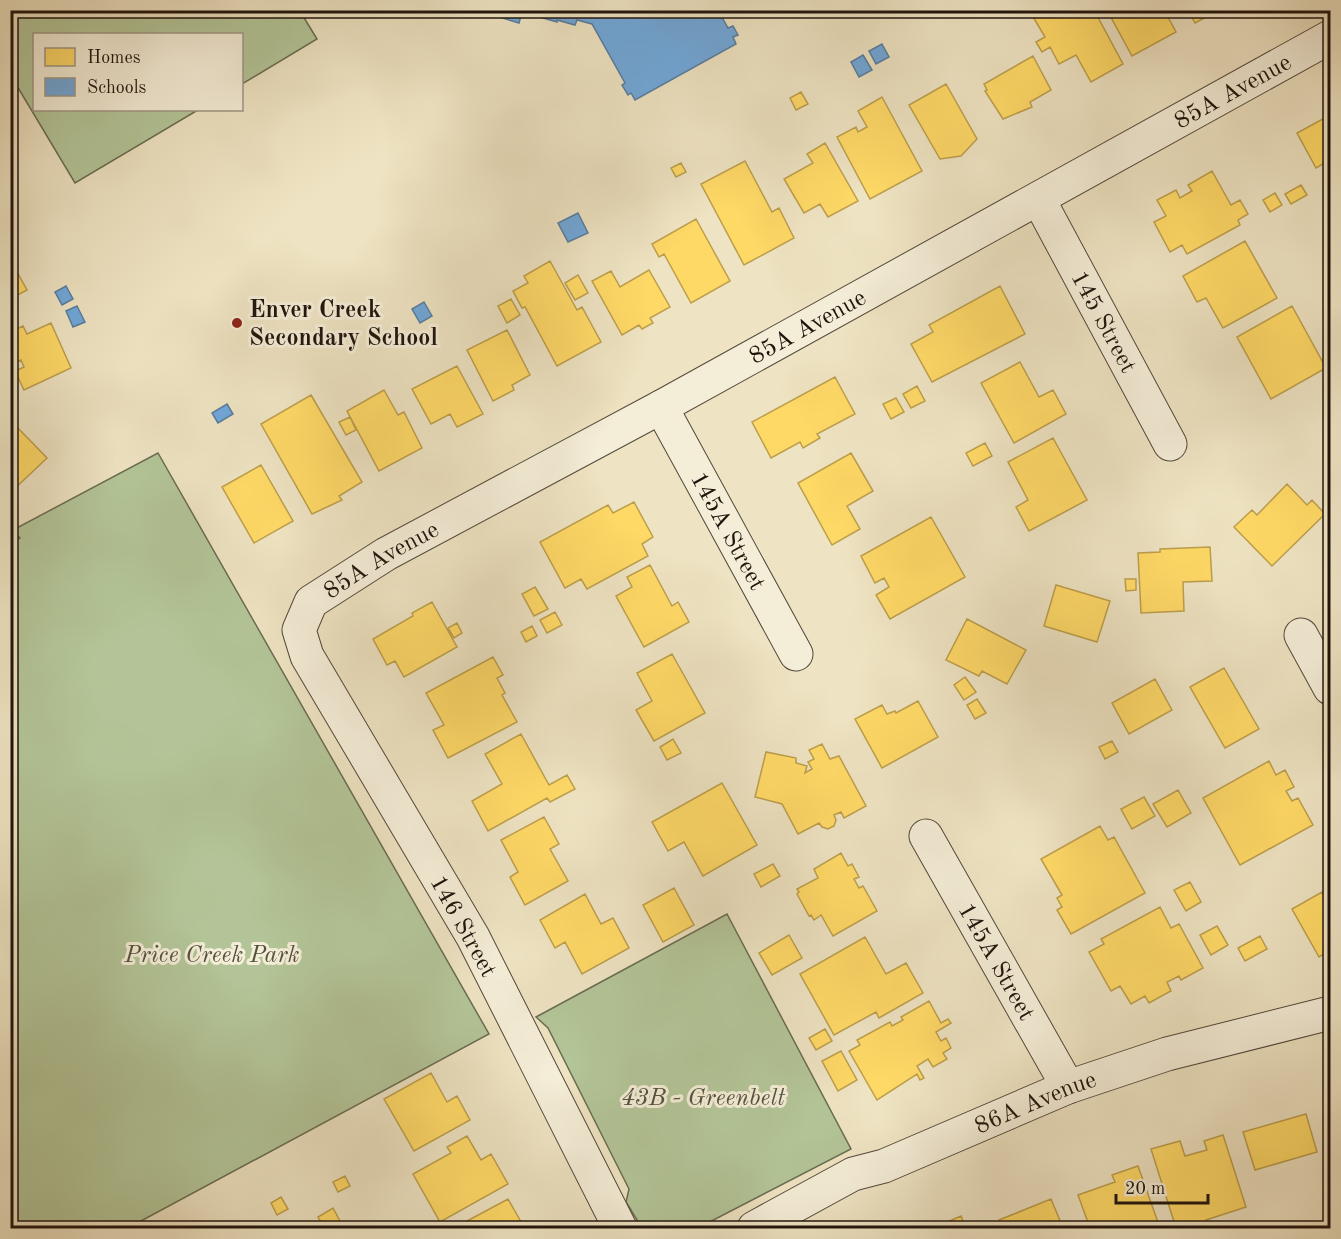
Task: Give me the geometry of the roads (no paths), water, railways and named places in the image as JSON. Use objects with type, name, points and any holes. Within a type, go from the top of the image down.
[{"type":"street","name":"85A Avenue","points":[[299,630],[311,602],[386,554],[661,407],[1039,200],[1330,37]]},
{"type":"street","name":"145 Street","points":[[1039,200],[1170,444]]},
{"type":"street","name":"145A Street","points":[[661,407],[796,654]]},
{"type":"street","name":"146 Street","points":[[299,630],[307,656],[473,937],[620,1228]]},
{"type":"street","points":[[1301,635],[1330,688]]},
{"type":"street","name":"145A Street","points":[[926,836],[1068,1087]]},
{"type":"street","name":"86A Avenue","points":[[754,1228],[853,1174],[884,1166],[1068,1087],[1167,1054],[1330,1013]]},
{"type":"place","name":"Enver Creek Secondary School","points":[[237,323]]},
{"type":"park label","name":"Price Creek Park","points":[[212,954]]},
{"type":"park label","name":"43B - Greenbelt","points":[[703,1097]]}]
